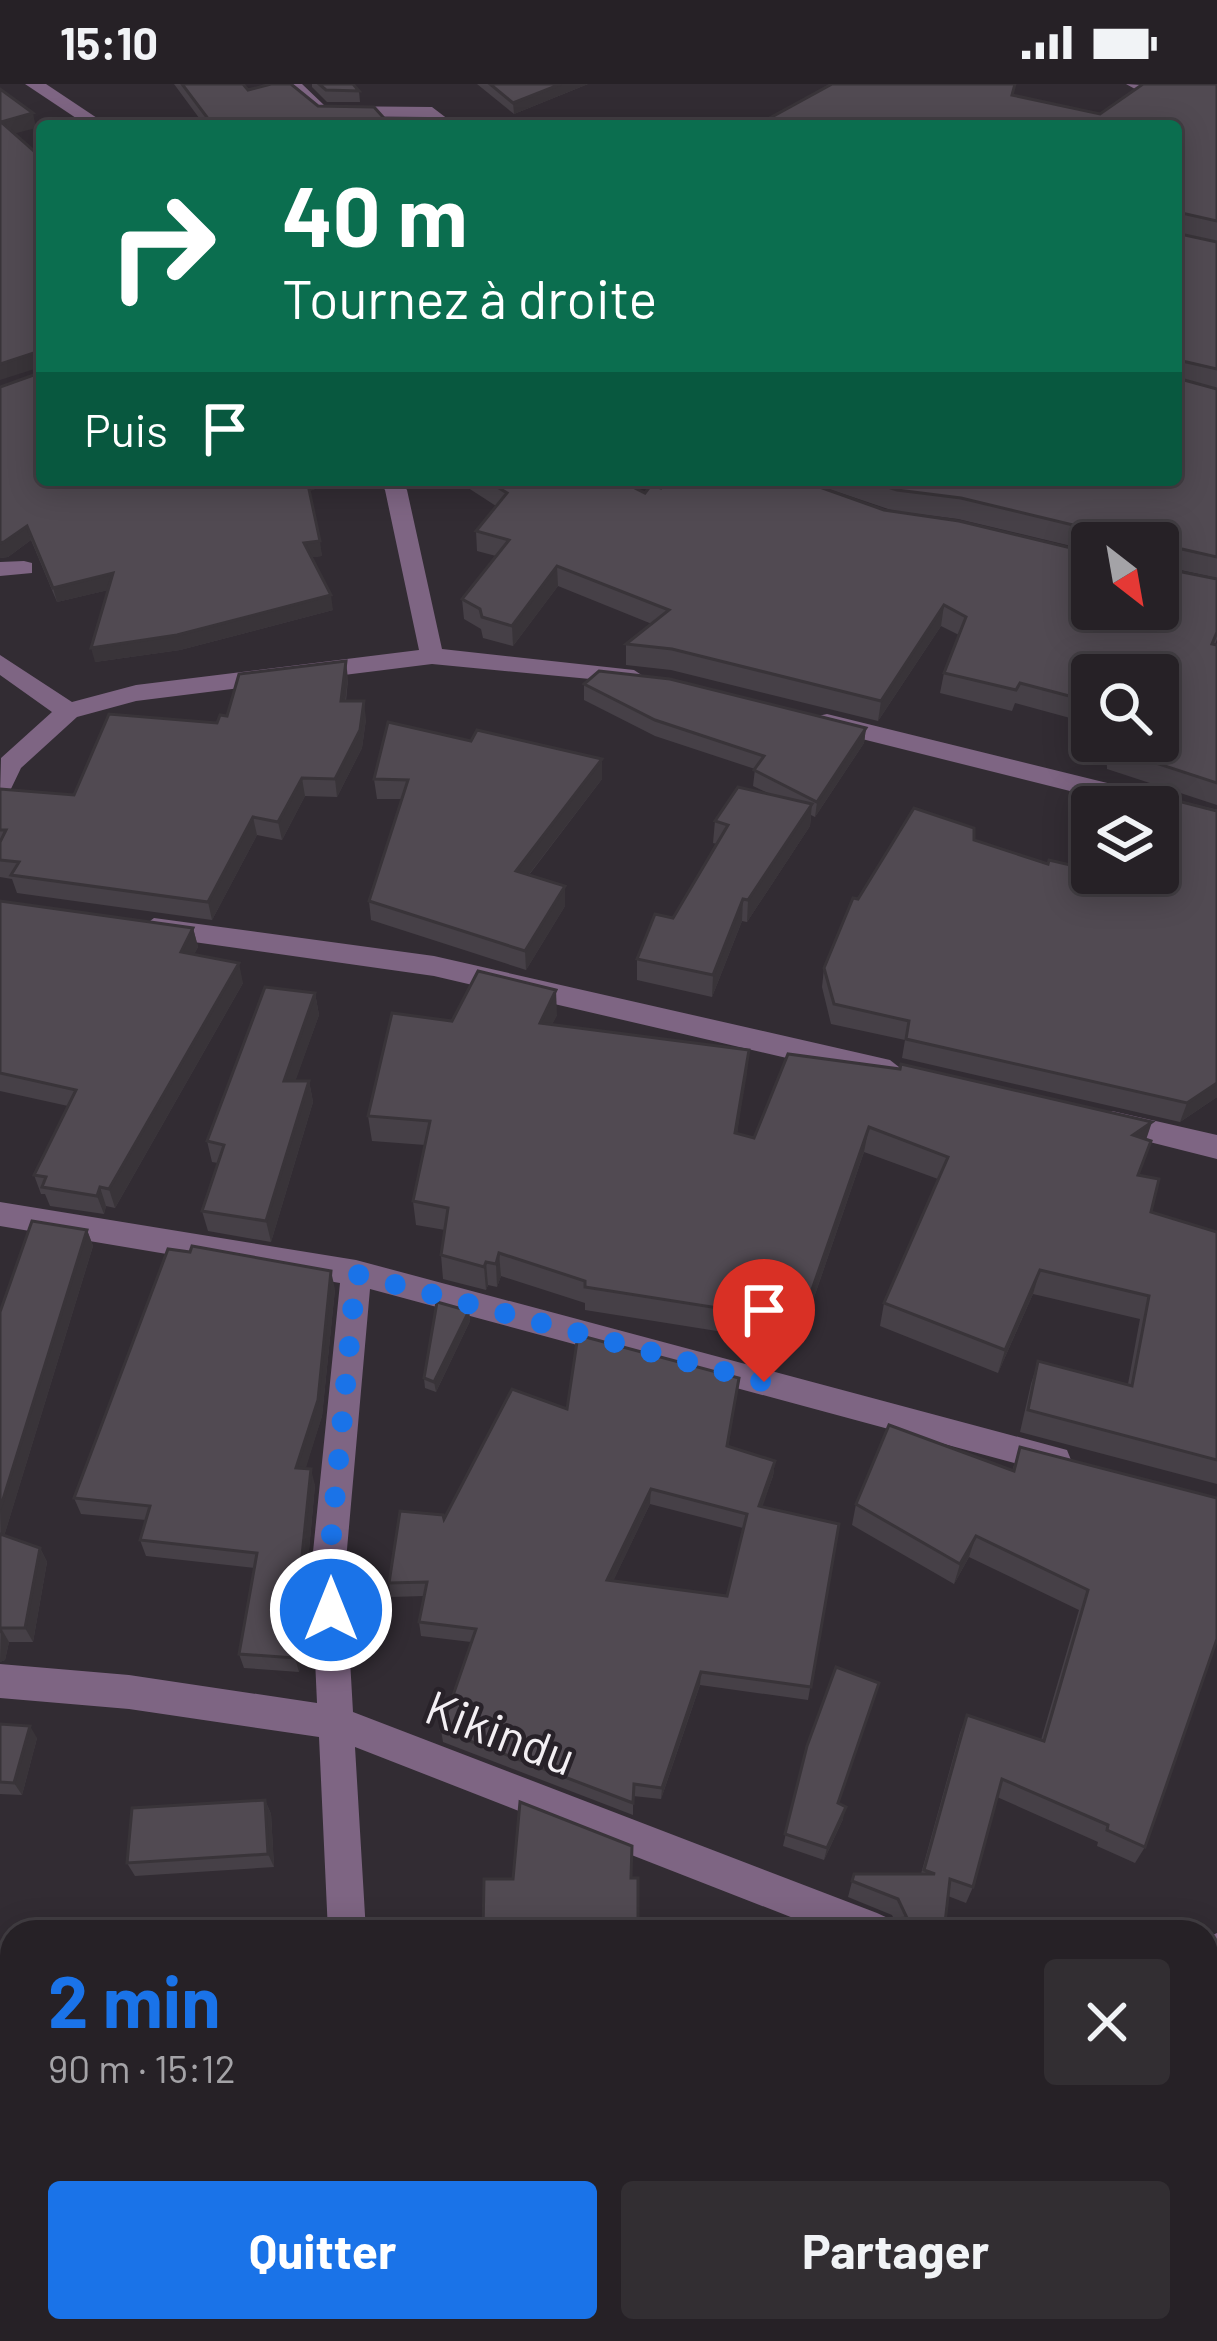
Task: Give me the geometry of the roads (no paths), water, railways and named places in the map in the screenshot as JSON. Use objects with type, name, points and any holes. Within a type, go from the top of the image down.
[{"type":"street","points":[[34,84],[91,120]]},
{"type":"street","points":[[292,84],[320,111],[432,112],[441,120]]},
{"type":"street","points":[[1135,84],[1217,95]]},
{"type":"street","points":[[401,486],[432,656]]},
{"type":"street","points":[[0,787],[10,764],[68,711],[136,693],[432,656],[670,682]]},
{"type":"street","points":[[0,663],[68,711]]},
{"type":"street","points":[[806,716],[1217,819]]},
{"type":"street","points":[[133,925],[434,967],[918,1078]]},
{"type":"street","points":[[1079,1115],[1217,1147]]},
{"type":"street","points":[[0,1214],[356,1274],[1081,1467]]},
{"type":"street","points":[[346,1920],[328,1572],[356,1274]]},
{"type":"street","name":"Kikindu","points":[[0,1681],[129,1692],[338,1723],[846,1920]]}]
